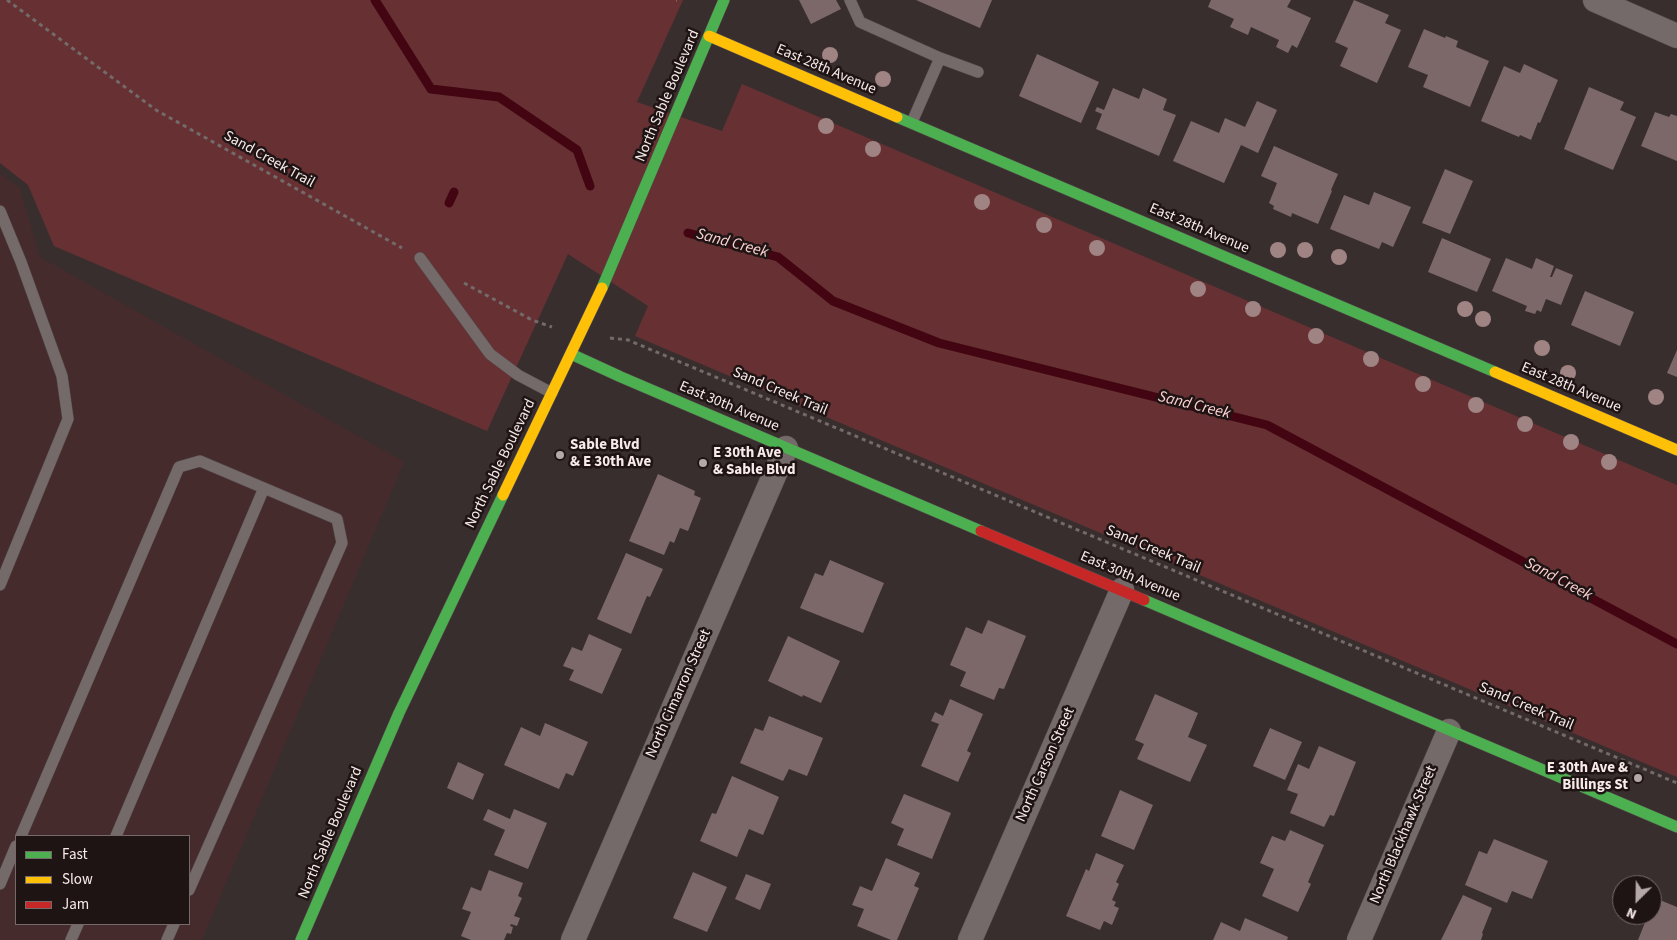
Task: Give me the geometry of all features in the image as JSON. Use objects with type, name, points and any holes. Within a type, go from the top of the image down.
[{"type":"street","name":"North Sable Boulevard","points":[[301,940],[399,713],[605,282],[724,0]]},
{"type":"street","points":[[1594,0],[1677,36]]},
{"type":"street","name":"East 28th Avenue","points":[[709,36],[1677,450]]},
{"type":"street","name":"East 30th Avenue","points":[[572,354],[786,448],[1677,827]]},
{"type":"street","name":"North Cimarron Street","points":[[573,940],[786,448]]},
{"type":"street","name":"North Carson Street","points":[[970,940],[1122,590]]},
{"type":"street","name":"North Blackhawk Street","points":[[1359,940],[1449,731]]},
{"type":"lane","points":[[850,0],[860,22],[940,58],[978,72]]},
{"type":"lane","points":[[912,122],[940,58]]},
{"type":"lane","points":[[0,211],[35,299],[62,376],[68,419],[0,585]]},
{"type":"lane","points":[[420,258],[490,354],[518,375],[552,393]]},
{"type":"lane","points":[[20,835],[179,467],[200,461],[337,519],[342,543],[190,888]]},
{"type":"lane","points":[[116,835],[264,488]]},
{"type":"lane","points":[[0,884],[15,848]]},
{"type":"lane","points":[[71,940],[78,925]]},
{"type":"lane","points":[[167,940],[174,925]]},
{"type":"path","name":"Sand Creek Trail","points":[[7,0],[156,110],[420,258]]},
{"type":"path","points":[[463,282],[532,320]]},
{"type":"path","name":"Sand Creek Trail","points":[[620,339],[628,340],[1677,783]]},
{"type":"shaded area","points":[[0,0],[683,0],[637,102],[722,131],[742,84],[1677,485],[1677,777],[635,336],[648,306],[568,254],[487,431],[54,246],[28,185],[0,163]]},
{"type":"shaded area","points":[[0,173],[20,188],[40,257],[404,462],[202,940],[0,940]]},
{"type":"building","points":[[799,0],[836,0],[841,9],[811,24]]},
{"type":"building","points":[[916,0],[992,0],[980,28]]},
{"type":"building","points":[[1211,0],[1291,0],[1287,7],[1311,18],[1297,48],[1292,45],[1288,53],[1276,47],[1279,40],[1251,27],[1248,35],[1230,27],[1234,19],[1208,7]]},
{"type":"building","points":[[1354,0],[1389,15],[1385,23],[1401,30],[1377,83],[1340,66],[1348,48],[1335,42]]},
{"type":"building","points":[[1424,29],[1458,41],[1456,47],[1489,61],[1470,107],[1423,87],[1428,75],[1408,67]]},
{"type":"building","points":[[1037,54],[1099,82],[1081,123],[1019,96]]},
{"type":"building","points":[[1524,64],[1558,80],[1531,140],[1481,121],[1504,66],[1520,73]]},
{"type":"building","points":[[1589,87],[1624,102],[1620,110],[1636,117],[1613,170],[1564,149]]},
{"type":"building","points":[[1113,88],[1139,99],[1143,88],[1167,99],[1163,110],[1176,115],[1159,156],[1096,129],[1102,114],[1095,111],[1097,107],[1104,110]]},
{"type":"building","points":[[1257,101],[1277,110],[1258,153],[1241,145],[1224,183],[1173,161],[1191,121],[1219,133],[1225,118],[1245,127]]},
{"type":"building","points":[[1655,112],[1669,117],[1671,114],[1677,116],[1677,161],[1641,146]]},
{"type":"building","points":[[1274,146],[1338,174],[1318,224],[1292,213],[1291,217],[1273,209],[1274,206],[1269,203],[1277,183],[1261,176]]},
{"type":"building","points":[[1445,169],[1473,181],[1450,234],[1422,223]]},
{"type":"building","points":[[1374,192],[1411,207],[1393,247],[1382,242],[1379,249],[1330,229],[1344,195],[1369,205]]},
{"type":"building","points":[[1442,238],[1491,259],[1477,292],[1428,272]]},
{"type":"building","points":[[1506,258],[1532,269],[1536,258],[1554,266],[1550,277],[1552,277],[1556,268],[1573,275],[1561,305],[1546,299],[1541,312],[1537,310],[1535,314],[1525,311],[1527,306],[1492,291]]},
{"type":"building","points":[[1585,291],[1634,312],[1620,346],[1571,325]]},
{"type":"building","points":[[1677,350],[1677,377],[1667,373]]},
{"type":"building","points":[[658,474],[695,491],[694,495],[701,498],[688,531],[680,528],[674,543],[670,541],[664,555],[629,541]]},
{"type":"building","points":[[626,553],[663,569],[650,597],[647,596],[631,634],[597,619]]},
{"type":"building","points":[[830,560],[884,583],[863,633],[800,608],[815,573],[823,576]]},
{"type":"building","points":[[988,620],[1026,636],[1004,689],[999,688],[994,700],[960,686],[966,672],[950,665],[966,627],[982,634]]},
{"type":"building","points":[[589,634],[622,649],[602,694],[569,680],[574,670],[563,666],[572,647],[582,651]]},
{"type":"building","points":[[788,636],[840,661],[821,703],[803,695],[802,697],[768,681]]},
{"type":"building","points":[[1155,694],[1198,713],[1188,737],[1207,745],[1190,782],[1137,759],[1144,744],[1135,740]]},
{"type":"building","points":[[950,699],[983,714],[967,751],[971,753],[958,782],[921,766],[939,724],[931,721],[935,712],[943,716]]},
{"type":"building","points":[[769,716],[823,738],[807,776],[789,769],[783,781],[740,763],[755,728],[763,731]]},
{"type":"building","points":[[545,723],[588,742],[573,776],[566,773],[559,789],[504,765],[521,727],[540,736]]},
{"type":"building","points":[[1270,728],[1302,742],[1285,780],[1253,766]]},
{"type":"building","points":[[1319,746],[1356,762],[1334,816],[1330,815],[1324,827],[1290,813],[1298,794],[1287,790],[1298,764],[1309,769]]},
{"type":"building","points":[[458,762],[484,774],[473,800],[447,788]]},
{"type":"building","points":[[732,776],[779,797],[763,835],[749,829],[737,857],[700,841],[712,813],[716,814]]},
{"type":"building","points":[[1120,790],[1153,805],[1134,850],[1101,836]]},
{"type":"building","points":[[904,794],[951,813],[932,859],[897,845],[904,829],[891,823]]},
{"type":"building","points":[[488,809],[510,819],[514,809],[547,823],[528,869],[494,855],[505,830],[483,820]]},
{"type":"building","points":[[1290,830],[1324,845],[1308,882],[1311,884],[1298,912],[1262,896],[1274,869],[1260,863],[1272,836],[1285,841]]},
{"type":"building","points":[[1494,839],[1548,861],[1532,899],[1512,891],[1507,903],[1465,885],[1479,851],[1487,854]]},
{"type":"building","points":[[1096,853],[1124,865],[1116,882],[1119,884],[1112,900],[1116,902],[1114,906],[1119,908],[1112,925],[1104,921],[1100,930],[1066,916],[1086,869],[1089,871]]},
{"type":"building","points":[[886,858],[920,873],[914,886],[919,888],[897,940],[891,940],[857,926],[864,909],[852,905],[860,886],[872,891]]},
{"type":"building","points":[[489,870],[523,883],[518,896],[522,898],[514,916],[520,918],[517,926],[511,924],[510,926],[513,927],[511,934],[507,933],[504,940],[471,940],[461,936],[471,912],[462,909],[471,887],[481,891]]},
{"type":"building","points":[[693,872],[727,887],[707,932],[673,918]]},
{"type":"building","points":[[746,874],[771,884],[760,910],[735,899]]},
{"type":"building","points":[[1463,895],[1492,908],[1481,940],[1441,940]]},
{"type":"building","points":[[1662,901],[1677,907],[1677,940],[1638,940],[1644,925],[1662,925]]},
{"type":"building","points":[[1245,918],[1288,937],[1287,940],[1213,940],[1221,922],[1240,931]]},
{"type":"waterway","name":"Sand Creek","points":[[375,0],[431,89],[499,97],[577,150],[590,186]]},
{"type":"waterway","points":[[449,203],[454,192]]},
{"type":"waterway","name":"Sand Creek","points":[[688,233],[778,257],[833,301],[939,343],[1267,425],[1677,644]]},
{"type":"traffic: fast","points":[[602,288],[724,0]]},
{"type":"traffic: fast","points":[[897,117],[1495,372]]},
{"type":"traffic: fast","points":[[571,354],[981,531]]},
{"type":"traffic: fast","points":[[301,940],[399,713],[503,495]]},
{"type":"traffic: fast","points":[[1144,600],[1677,827]]},
{"type":"traffic: slow","points":[[709,36],[897,117]]},
{"type":"traffic: slow","points":[[503,495],[602,288]]},
{"type":"traffic: slow","points":[[1495,372],[1677,450]]},
{"type":"traffic: jam","points":[[981,531],[1144,600]]},
{"type":"place","name":"Sable Blvd & E 30th Ave","points":[[560,455]]},
{"type":"place","name":"E 30th Ave & Sable Blvd","points":[[703,463]]},
{"type":"place","name":"E 30th Ave & Billings St","points":[[1638,778]]}]
